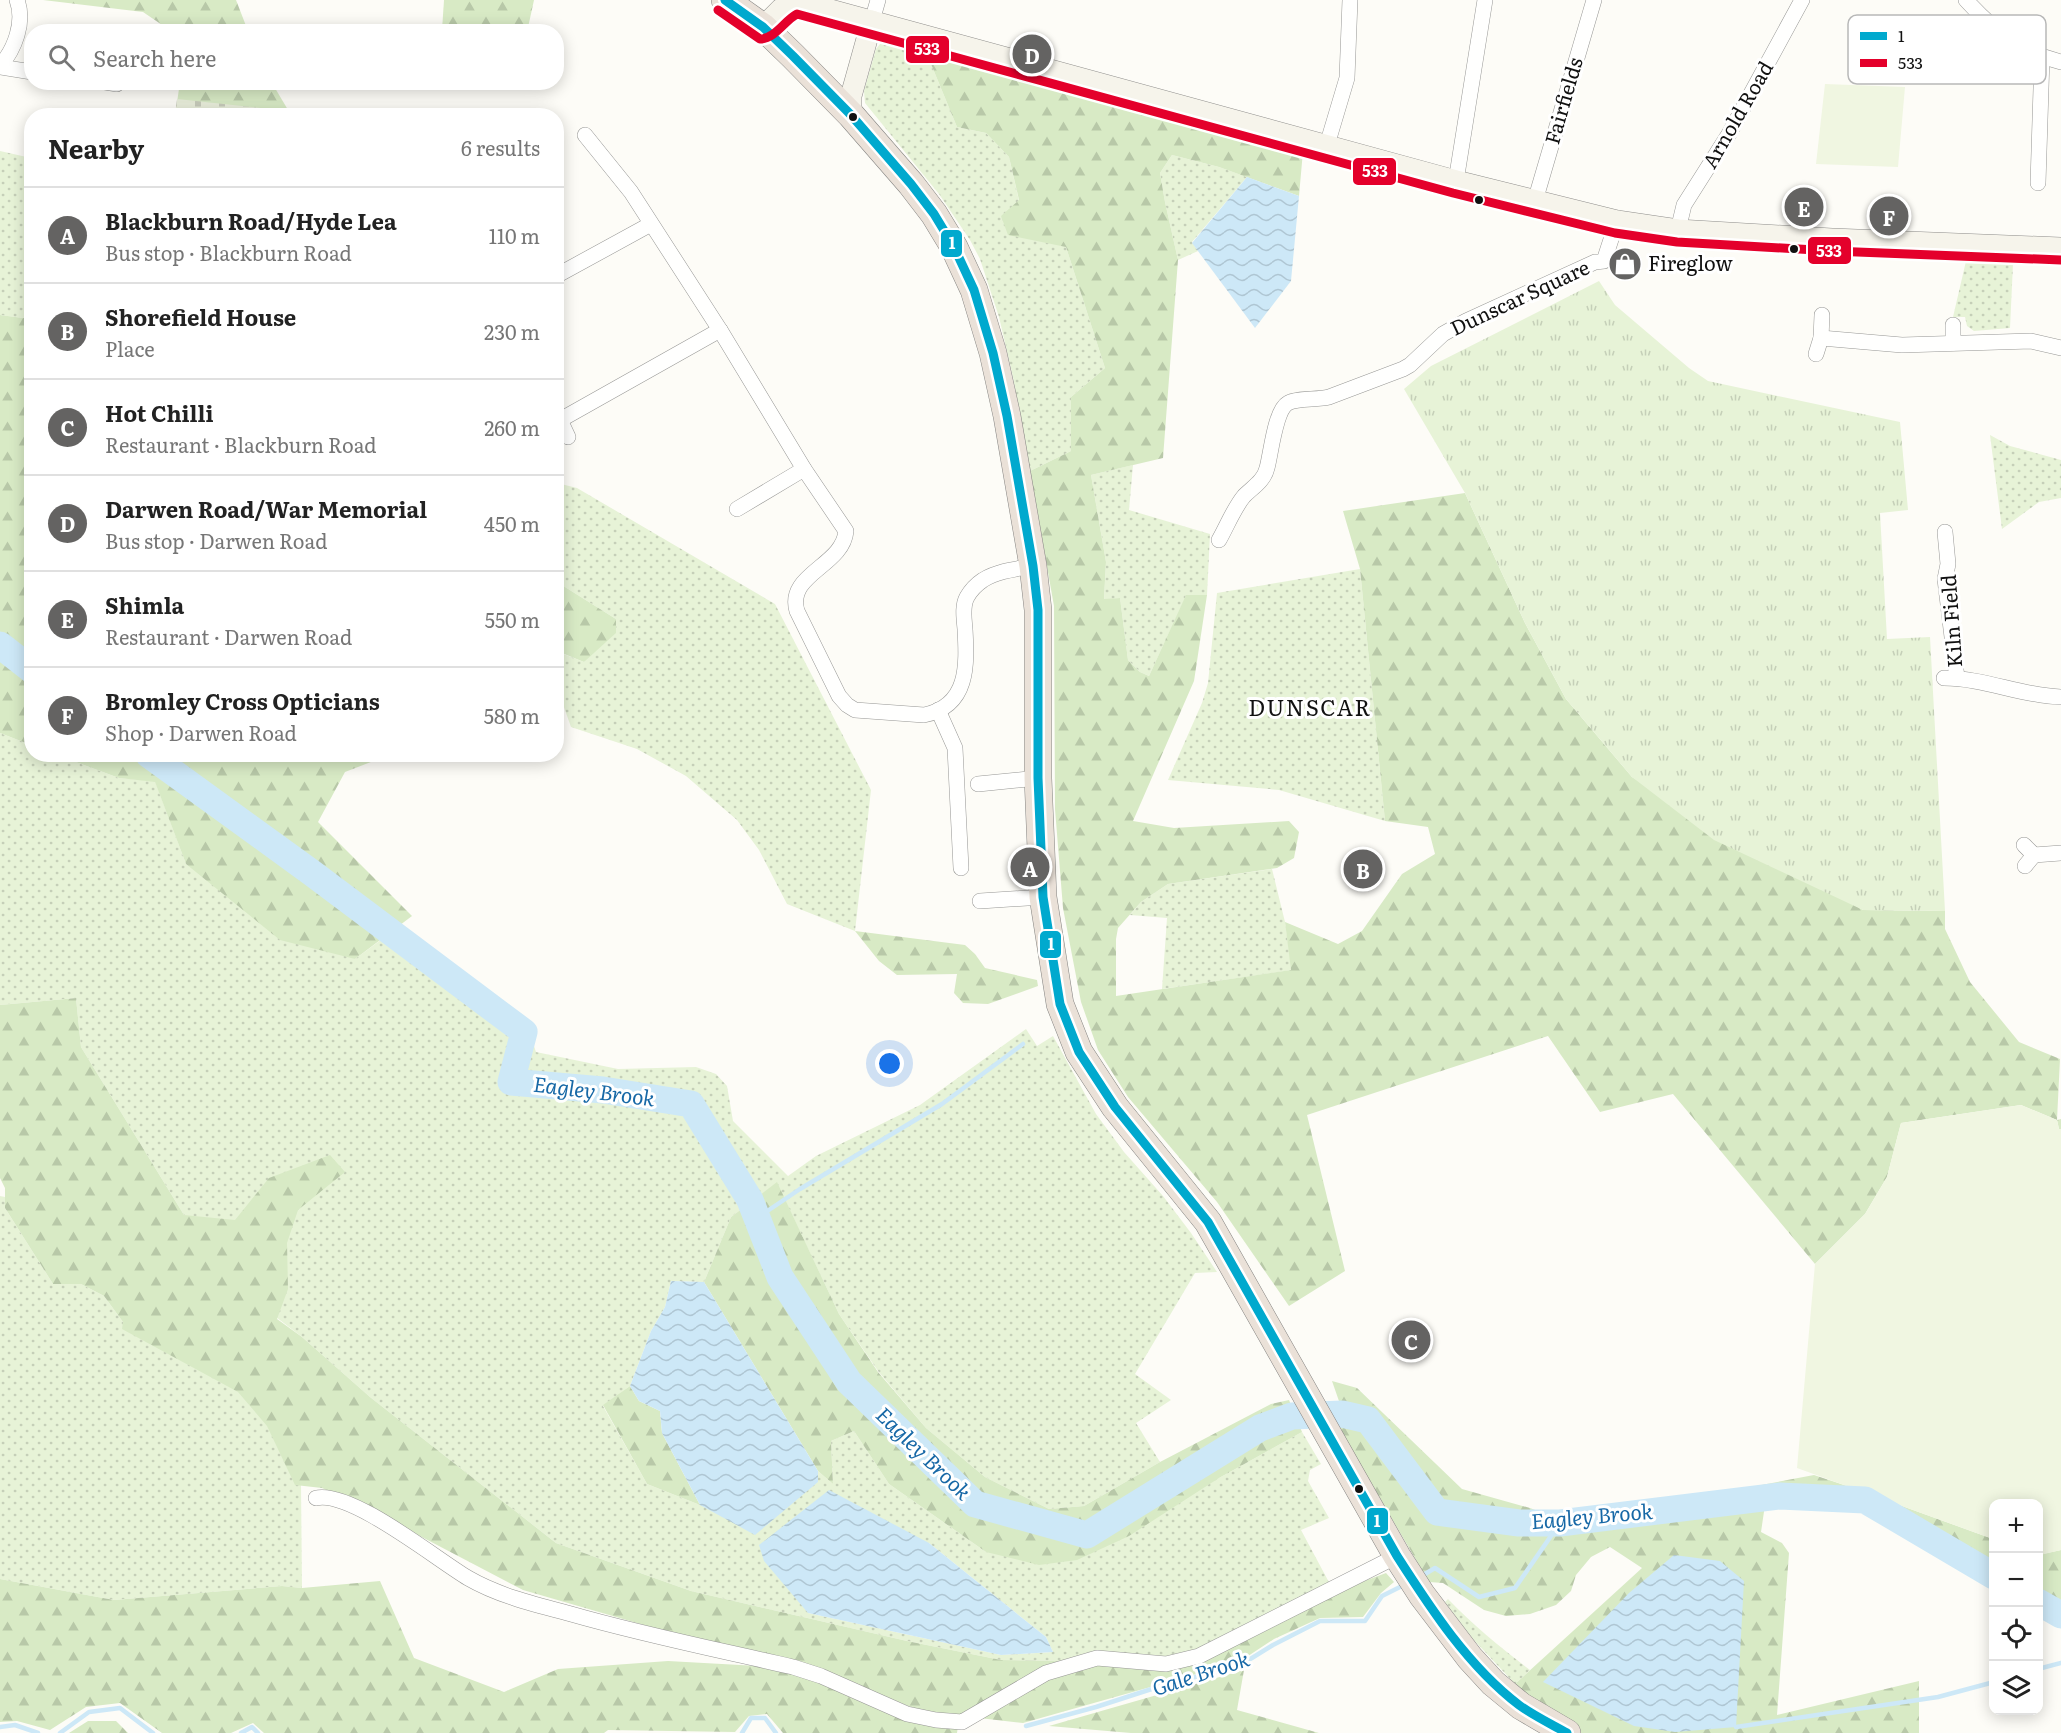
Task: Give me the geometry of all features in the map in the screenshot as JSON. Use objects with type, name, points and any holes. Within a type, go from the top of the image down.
[{"type":"highway","points":[[739,3],[851,115],[911,184],[934,214],[954,247],[974,290],[993,353],[1007,416],[1032,566],[1038,610],[1038,778],[1043,897],[1060,1004],[1079,1053],[1115,1107],[1208,1222],[1400,1561],[1422,1595],[1470,1658],[1493,1683],[1521,1706],[1567,1733]]},
{"type":"main road","points":[[763,27],[781,9],[795,0],[1456,181],[1617,221],[1678,230],[1843,240],[2061,248]]},
{"type":"main road","points":[[851,115],[851,96],[872,21]]},
{"type":"street","points":[[0,66],[8,57],[21,19],[17,0]]},
{"type":"street","points":[[872,21],[878,0]]},
{"type":"street","points":[[1327,145],[1347,78],[1350,0]]},
{"type":"street","points":[[1456,181],[1485,0]]},
{"type":"street","name":"Fairfields","points":[[1535,201],[1594,0]]},
{"type":"street","name":"Arnold Road","points":[[1678,230],[1684,205],[1730,134],[1802,0]]},
{"type":"street","points":[[1966,0],[1981,15]]},
{"type":"street","points":[[2046,58],[2061,62]]},
{"type":"street","points":[[0,66],[24,70]]},
{"type":"street","points":[[2038,183],[2041,84]]},
{"type":"street","points":[[585,135],[631,192],[720,330],[804,469],[846,531],[842,547],[802,584],[796,591],[794,601],[839,696],[847,705],[855,710],[924,715],[938,710],[955,697],[962,687],[965,674],[964,608],[967,597],[984,579],[1032,566]]},
{"type":"street","name":"Dunscar Square","points":[[1219,540],[1243,497],[1263,478],[1267,471],[1275,428],[1286,404],[1290,401],[1329,396],[1403,369],[1443,334],[1466,321],[1587,265],[1604,261],[1617,221]]},
{"type":"street","points":[[564,272],[651,224]]},
{"type":"street","points":[[1816,354],[1821,338],[1822,315]]},
{"type":"street","points":[[1953,325],[1953,343]]},
{"type":"street","points":[[564,416],[720,330]]},
{"type":"street","points":[[1821,338],[1902,345],[2031,340],[2061,348]]},
{"type":"street","points":[[564,430],[568,437]]},
{"type":"street","points":[[743,509],[804,469]]},
{"type":"street","name":"Kiln Field","points":[[1945,532],[1955,559],[1946,579],[1950,678],[2061,697]]},
{"type":"street","points":[[938,710],[955,748],[961,868]]},
{"type":"street","points":[[978,784],[1038,778]]},
{"type":"street","points":[[2028,855],[2061,853]]},
{"type":"street","points":[[980,901],[1043,897]]},
{"type":"street","points":[[316,1498],[339,1501],[368,1512],[469,1578],[541,1606],[610,1625],[793,1667],[821,1676],[907,1714],[962,1722],[1046,1673],[1097,1658],[1166,1664],[1199,1656],[1400,1561]]},
{"type":"green space","points":[[43,0],[236,0],[245,24],[161,24],[143,12]]},
{"type":"green space","points":[[444,0],[534,0],[529,24],[442,24]]},
{"type":"green space","points":[[894,39],[924,47],[957,127],[986,133],[1009,157],[1019,201],[1066,247],[1105,368],[1071,397],[1071,451],[1030,471],[1013,377],[999,317],[980,259],[939,194],[865,103],[864,91],[876,49],[880,44]]},
{"type":"green space","points":[[924,47],[1303,151],[1299,196],[1219,167],[1172,155],[1160,173],[1178,260],[1163,458],[1091,475],[1106,562],[1104,599],[1120,598],[1128,660],[1140,672],[1149,676],[1186,595],[1207,595],[1194,681],[1133,821],[1174,828],[1289,821],[1299,832],[1294,858],[1277,868],[1168,884],[1141,902],[1118,928],[1116,996],[1291,970],[1285,922],[1338,944],[1362,931],[1402,874],[1435,854],[1428,827],[1385,821],[1360,569],[1343,511],[1465,493],[1525,623],[1566,699],[1632,777],[1863,910],[1945,911],[1945,929],[1970,982],[2019,1042],[2060,1059],[2057,1120],[2021,1105],[1901,1123],[1887,1177],[1865,1214],[1815,1264],[1673,1094],[1600,1112],[1548,1036],[1307,1115],[1345,1271],[1289,1306],[1217,1202],[1128,1097],[1098,1050],[1081,1002],[1063,908],[1055,809],[1054,606],[1030,471],[1071,451],[1071,397],[1105,368],[1066,247],[1008,235],[1001,216],[1019,200],[1009,157],[986,133],[957,127]]},
{"type":"green space","points":[[1825,84],[1905,87],[1898,167],[1816,164]]},
{"type":"green space","points":[[179,90],[276,90],[287,108],[176,108]]},
{"type":"green space","points":[[177,99],[260,108],[176,108]]},
{"type":"green space","points":[[0,151],[24,156],[24,318],[0,315]]},
{"type":"green space","points":[[1172,155],[1247,177],[1192,242],[1198,251],[1178,260],[1160,173]]},
{"type":"green space","points":[[1966,261],[2013,264],[2010,328],[1974,331],[1967,326],[1965,317],[1953,317]]},
{"type":"green space","points":[[1599,281],[1615,305],[1689,368],[1708,381],[1900,422],[1908,510],[1880,513],[1887,639],[1930,637],[1945,911],[1863,910],[1714,840],[1632,777],[1566,699],[1525,623],[1465,493],[1404,389],[1431,366]]},
{"type":"green space","points":[[0,315],[24,318],[24,742],[0,733]]},
{"type":"green space","points":[[1990,435],[2010,446],[2061,460],[2061,498],[2039,502],[2002,529]]},
{"type":"green space","points":[[1133,465],[1129,510],[1210,534],[1207,595],[1186,596],[1149,676],[1140,672],[1128,660],[1120,598],[1104,600],[1106,562],[1091,475]]},
{"type":"green space","points":[[564,485],[577,488],[775,604],[871,790],[855,931],[787,904],[759,850],[737,820],[686,776],[637,749],[571,727],[564,707],[564,654],[584,662],[616,619],[564,586]]},
{"type":"green space","points":[[1360,569],[1385,821],[1279,790],[1168,780],[1202,703],[1208,683],[1217,593]]},
{"type":"green space","points":[[564,586],[616,619],[616,633],[584,662],[564,654]]},
{"type":"green space","points":[[0,733],[24,742],[24,762],[76,762],[119,778],[155,781],[186,864],[355,959],[397,928],[434,959],[444,960],[528,1028],[536,1052],[618,1069],[696,1067],[716,1074],[727,1086],[733,1121],[788,1176],[816,1156],[920,1105],[1026,1029],[1037,1046],[1053,1036],[1096,1114],[1124,1152],[1163,1196],[1217,1272],[1195,1273],[1135,1374],[1171,1400],[1136,1423],[1160,1462],[1084,1506],[1049,1509],[985,1477],[926,1428],[878,1371],[839,1314],[777,1183],[731,1217],[704,1282],[671,1281],[665,1307],[651,1331],[630,1386],[603,1406],[647,1484],[700,1505],[818,1482],[818,1471],[833,1484],[831,1441],[854,1431],[889,1484],[986,1552],[1219,1478],[1302,1432],[1321,1464],[1310,1470],[1308,1481],[1329,1518],[1301,1530],[1331,1586],[1198,1651],[1168,1658],[1001,1660],[907,1641],[691,1591],[556,1543],[370,1397],[302,1337],[233,1284],[184,1215],[81,1047],[76,998],[0,1005]],"holes":[[[929,1543],[1046,1637],[1053,1652],[1001,1655],[808,1613]]]},
{"type":"green space","points":[[76,762],[371,762],[345,772],[318,822],[412,916],[355,959],[280,940],[186,864],[155,782],[119,778]]},
{"type":"green space","points":[[1272,869],[1285,922],[1292,970],[1162,989],[1167,918],[1130,915],[1141,902],[1168,884]]},
{"type":"green space","points":[[855,931],[965,945],[985,968],[1037,980],[1038,986],[988,1004],[963,1003],[954,993],[957,974],[897,975],[879,961]]},
{"type":"green space","points":[[76,998],[81,1047],[184,1215],[235,1220],[269,1178],[330,1155],[345,1172],[298,1210],[287,1243],[288,1289],[277,1319],[302,1337],[370,1397],[556,1543],[691,1591],[907,1641],[1001,1660],[1061,1661],[970,1713],[942,1716],[908,1706],[799,1661],[661,1630],[523,1590],[397,1524],[322,1488],[295,1485],[267,1426],[238,1392],[122,1329],[123,1322],[104,1296],[81,1284],[53,1284],[5,1208],[5,1188],[0,1178],[0,1005]]},
{"type":"green space","points":[[2021,1105],[2057,1120],[2059,1129],[2061,1129],[2061,1550],[2043,1554],[2043,1499],[1989,1499],[1989,1538],[1797,1468],[1815,1264],[1865,1214],[1887,1177],[1901,1123]]},
{"type":"green space","points":[[2061,1119],[2061,1129],[2059,1129],[2057,1120]]},
{"type":"green space","points":[[777,1182],[839,1314],[878,1372],[926,1428],[985,1477],[1049,1509],[1084,1506],[1160,1462],[1271,1404],[1289,1400],[1302,1432],[1219,1478],[1129,1536],[1077,1560],[1039,1565],[986,1552],[889,1484],[854,1431],[831,1441],[833,1484],[818,1471],[704,1282],[731,1217]]},
{"type":"green space","points":[[0,1196],[5,1197],[5,1208],[53,1284],[81,1284],[104,1296],[123,1322],[256,1402],[301,1485],[302,1588],[282,1586],[114,1600],[0,1579]]},
{"type":"green space","points":[[1332,1381],[1357,1388],[1462,1489],[1530,1508],[1556,1518],[1515,1517],[1442,1506],[1374,1415],[1340,1404]]},
{"type":"green space","points":[[630,1386],[639,1401],[660,1411],[662,1433],[700,1505],[647,1484],[603,1405]]},
{"type":"green space","points":[[1337,1425],[1366,1426],[1432,1521],[1539,1532],[1765,1505],[1761,1532],[1782,1543],[1789,1553],[1777,1715],[1919,1681],[1919,1733],[1579,1733],[1548,1714],[1515,1684],[1642,1568],[1610,1547],[1591,1557],[1576,1575],[1571,1591],[1556,1605],[1530,1614],[1506,1616],[1484,1610],[1443,1583],[1429,1582]]},
{"type":"green space","points":[[1814,1475],[1865,1492],[1780,1489],[1639,1508]]},
{"type":"green space","points":[[1880,1498],[1989,1538],[1989,1565]]},
{"type":"green space","points":[[2061,1550],[2061,1608],[2043,1597],[2043,1554]]},
{"type":"green space","points":[[1386,1573],[1394,1582],[1381,1593],[1363,1617],[1320,1618],[1274,1639],[1239,1662],[1023,1723],[979,1718],[1048,1677],[1096,1664],[1156,1668]]},
{"type":"green space","points":[[0,1579],[114,1600],[282,1586],[302,1588],[380,1581],[414,1658],[504,1692],[558,1669],[668,1661],[758,1666],[797,1674],[958,1726],[957,1733],[783,1733],[767,1714],[749,1716],[735,1732],[608,1730],[604,1733],[264,1733],[253,1723],[231,1733],[162,1733],[120,1703],[86,1707],[50,1730],[17,1721],[0,1722]]},
{"type":"green space","points":[[1448,1599],[1530,1670],[1515,1684],[1472,1638],[1445,1602]]},
{"type":"green space","points":[[1244,1670],[1237,1710],[1319,1733],[1131,1733],[1049,1726]]},
{"type":"green space","points":[[88,1721],[116,1721],[128,1733],[69,1733]]},
{"type":"water","points":[[1247,177],[1299,196],[1291,281],[1255,328],[1192,243]]},
{"type":"water","points":[[671,1281],[704,1282],[818,1471],[818,1482],[755,1535],[700,1505],[662,1433],[660,1411],[639,1401],[630,1386],[651,1331],[665,1307]]},
{"type":"water","points":[[829,1490],[929,1543],[1046,1637],[1053,1652],[1001,1655],[808,1613],[764,1561],[759,1545]]},
{"type":"water","points":[[1674,1555],[1720,1561],[1744,1581],[1736,1727],[1675,1732],[1634,1726],[1543,1682],[1629,1593]]},
{"type":"waterway","name":"Eagley Brook","points":[[0,645],[24,664]]},
{"type":"waterway","name":"Eagley Brook","points":[[159,762],[524,1032],[511,1082],[603,1090],[691,1104],[750,1200],[780,1277],[849,1382],[975,1504],[1087,1535],[1260,1428],[1292,1416],[1342,1414],[1368,1420],[1437,1512],[1519,1523],[1560,1523],[1780,1496],[1865,1500],[1989,1573]]},
{"type":"waterway","points":[[757,1218],[800,1189],[942,1104],[1023,1044]]},
{"type":"waterway","name":"Gale Brook","points":[[1420,1577],[1435,1568],[1479,1597],[1515,1588],[1560,1523]]},
{"type":"waterway","name":"Gale Brook","points":[[1026,1726],[1167,1684],[1239,1666],[1273,1645],[1320,1621],[1365,1621],[1382,1596],[1404,1585]]},
{"type":"waterway","name":"Eagley Brook","points":[[2043,1605],[2061,1615]]},
{"type":"waterway","points":[[2043,1668],[2061,1663]]},
{"type":"waterway","points":[[1736,1727],[1938,1697],[1989,1683]]},
{"type":"waterway","name":"Gale Brook","points":[[60,1733],[89,1712],[120,1708],[153,1733]]},
{"type":"waterway","name":"Gale Brook","points":[[742,1733],[751,1718],[765,1718],[776,1733]]},
{"type":"waterway","name":"Gale Brook","points":[[0,1727],[15,1725],[38,1733]]},
{"type":"waterway","name":"Gale Brook","points":[[241,1733],[252,1727],[258,1733]]},
{"type":"transit line","name":"1","points":[[725,0],[763,27],[793,56],[851,115],[911,184],[934,214],[954,247],[974,290],[993,353],[1007,416],[1033,566],[1038,610],[1038,778],[1043,897],[1060,1004],[1079,1052],[1115,1107],[1208,1222],[1397,1556],[1437,1616],[1467,1655],[1501,1690],[1525,1709],[1567,1733]]},
{"type":"transit line","name":"533","points":[[718,10],[760,39],[775,33],[797,14],[1453,193],[1615,233],[1677,242],[2061,260]]},
{"type":"place","name":"Darwen Road/War Memorial","points":[[1032,54]]},
{"type":"place","name":"Shimla","points":[[1804,207]]},
{"type":"place","name":"Bromley Cross Opticians","points":[[1889,216]]},
{"type":"place","name":"Fireglow","points":[[1625,264]]},
{"type":"place","name":"Blackburn Road/Hyde Lea","points":[[1030,867]]},
{"type":"place","name":"Shorefield House","points":[[1363,869]]},
{"type":"place","name":"Hot Chilli","points":[[1411,1340]]},
{"type":"district","name":"DUNSCAR","points":[[1310,708]]}]
